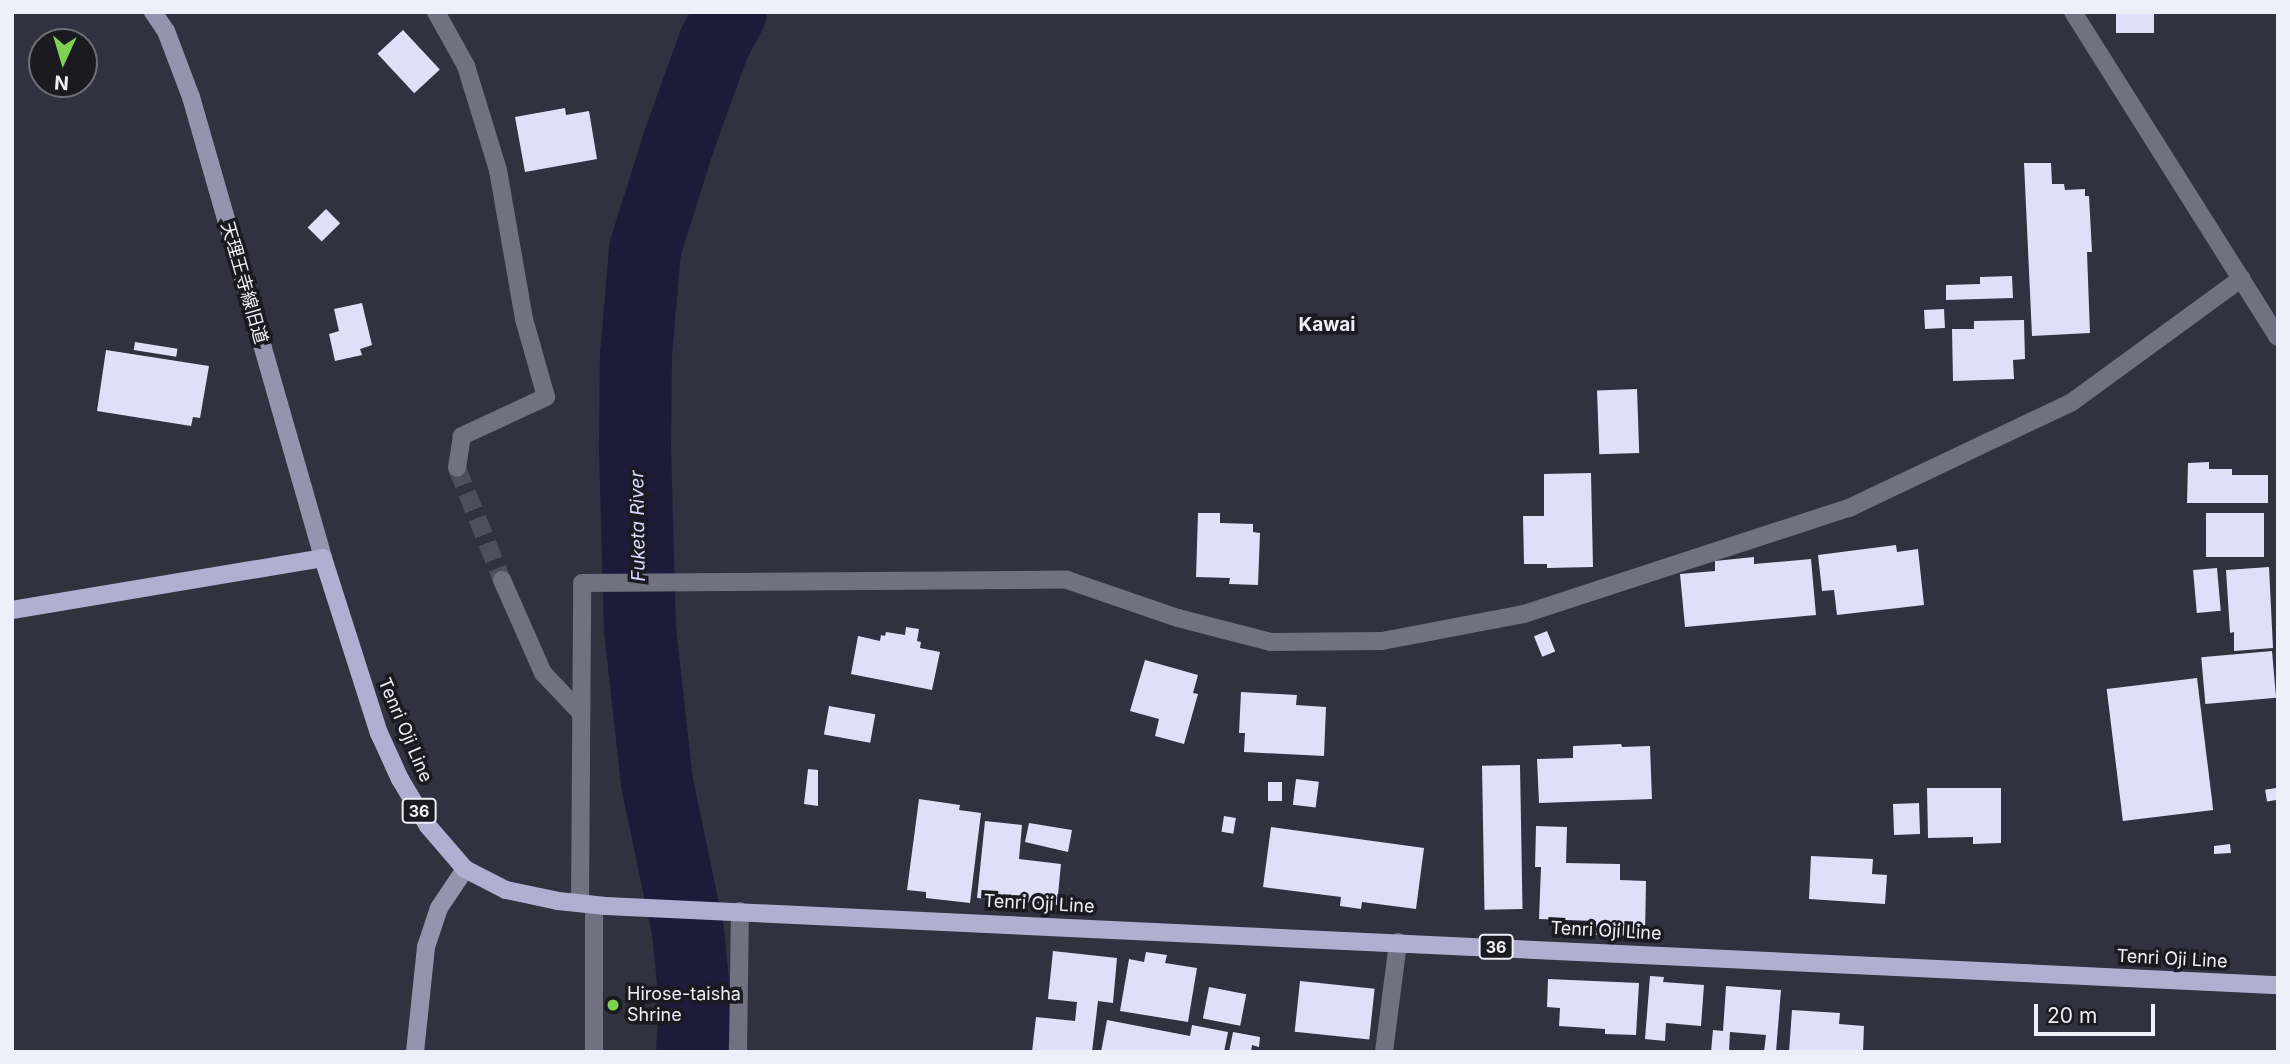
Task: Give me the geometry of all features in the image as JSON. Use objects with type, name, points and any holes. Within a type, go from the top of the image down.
[{"type":"main road","points":[[12,610],[323,558]]},
{"type":"main road","name":"Tenri Oji Line","points":[[323,558],[379,733],[400,779],[428,826],[465,869],[506,890],[587,904],[2278,985]]},
{"type":"street","name":"天理王寺線旧道","points":[[153,12],[166,31],[191,97],[323,558]]},
{"type":"street","points":[[436,12],[466,66],[498,170],[524,319],[546,397],[462,436],[457,468]]},
{"type":"street","points":[[2073,12],[2278,337]]},
{"type":"street","points":[[594,1052],[581,713],[582,583],[1067,580],[1178,618],[1271,642],[1382,641],[1524,614],[1849,508],[2072,402],[2242,278]]},
{"type":"street","points":[[502,580],[543,673],[581,713]]},
{"type":"street","points":[[415,1052],[426,947],[439,908],[465,869]]},
{"type":"street","points":[[738,1052],[740,911]]},
{"type":"street","points":[[1384,1052],[1398,942]]},
{"type":"building","points":[[2116,12],[2154,12],[2154,33],[2116,33]]},
{"type":"building","points":[[403,30],[440,69],[414,93],[377,54]]},
{"type":"building","points":[[565,108],[566,115],[589,111],[597,159],[525,172],[515,117]]},
{"type":"building","points":[[2024,163],[2051,163],[2052,184],[2064,184],[2065,190],[2085,189],[2085,196],[2089,196],[2092,252],[2087,252],[2090,333],[2032,336]]},
{"type":"building","points":[[326,209],[340,223],[322,242],[308,227]]},
{"type":"building","points":[[2012,276],[2013,298],[1946,300],[1946,285],[1980,284],[1980,277]]},
{"type":"building","points":[[362,303],[372,345],[360,349],[362,355],[335,361],[329,334],[339,331],[334,309]]},
{"type":"building","points":[[1944,309],[1945,328],[1925,329],[1924,310]]},
{"type":"building","points":[[2024,320],[2025,359],[2013,360],[2014,379],[1953,381],[1952,329],[1974,329],[1974,321]]},
{"type":"building","points":[[135,342],[177,349],[176,357],[134,350]]},
{"type":"building","points":[[106,350],[209,366],[200,418],[193,417],[191,426],[97,411]]},
{"type":"building","points":[[1637,389],[1639,453],[1599,454],[1597,390]]},
{"type":"building","points":[[2209,462],[2209,469],[2232,469],[2232,475],[2268,475],[2268,503],[2187,503],[2188,463]]},
{"type":"building","points":[[1591,473],[1593,567],[1547,568],[1547,564],[1524,564],[1523,516],[1544,516],[1544,474]]},
{"type":"building","points":[[1198,513],[1220,513],[1220,523],[1253,524],[1253,532],[1260,533],[1258,585],[1229,584],[1230,578],[1196,577]]},
{"type":"building","points":[[2206,513],[2264,513],[2264,557],[2206,557]]},
{"type":"building","points":[[1896,545],[1897,552],[1918,549],[1924,605],[1837,615],[1834,590],[1822,591],[1818,555]]},
{"type":"building","points":[[1754,557],[1754,564],[1811,559],[1816,615],[1685,627],[1680,574],[1715,571],[1715,561]]},
{"type":"building","points":[[2269,567],[2273,648],[2234,651],[2234,632],[2230,633],[2226,570]]},
{"type":"building","points":[[2217,568],[2221,611],[2197,613],[2193,570]]},
{"type":"building","points":[[906,627],[919,629],[917,641],[921,642],[920,648],[940,652],[932,690],[851,674],[858,636],[880,641],[881,635],[885,636],[886,632],[905,635]]},
{"type":"building","points":[[1547,631],[1555,651],[1542,657],[1534,636]]},
{"type":"building","points":[[2272,651],[2276,698],[2205,704],[2201,657]]},
{"type":"building","points":[[1145,660],[1198,675],[1193,693],[1198,694],[1184,744],[1155,736],[1159,719],[1130,711]]},
{"type":"building","points":[[2197,678],[2213,810],[2123,821],[2107,689]]},
{"type":"building","points":[[1241,692],[1297,695],[1296,705],[1326,707],[1324,756],[1244,752],[1245,733],[1239,733]]},
{"type":"building","points":[[829,706],[875,714],[870,743],[824,735]]},
{"type":"building","points":[[1621,744],[1622,747],[1650,746],[1652,799],[1539,803],[1537,759],[1573,758],[1573,746]]},
{"type":"building","points":[[1520,765],[1523,909],[1485,910],[1482,766]]},
{"type":"building","points":[[808,769],[818,770],[818,806],[804,804]]},
{"type":"building","points":[[1296,779],[1319,782],[1316,808],[1293,805]]},
{"type":"building","points":[[1268,782],[1282,782],[1282,801],[1268,801]]},
{"type":"building","points":[[1927,788],[2001,788],[2001,843],[1973,844],[1973,837],[1928,838]]},
{"type":"building","points":[[2276,788],[2278,800],[2267,802],[2265,790]]},
{"type":"building","points":[[919,799],[960,805],[959,810],[981,813],[970,903],[926,898],[926,892],[907,890]]},
{"type":"building","points":[[1919,803],[1920,834],[1894,835],[1893,804]]},
{"type":"building","points":[[1224,816],[1236,818],[1233,834],[1221,832]]},
{"type":"building","points":[[985,821],[1022,825],[1019,859],[1061,864],[1057,905],[977,898]]},
{"type":"building","points":[[1029,823],[1072,830],[1068,852],[1025,842]]},
{"type":"building","points":[[1536,826],[1567,827],[1566,863],[1620,864],[1620,880],[1646,881],[1645,936],[1596,935],[1596,921],[1539,919],[1541,867],[1535,867]]},
{"type":"building","points":[[1271,827],[1424,848],[1416,909],[1362,902],[1361,909],[1340,906],[1341,897],[1263,887]]},
{"type":"building","points":[[2230,844],[2231,853],[2214,854],[2214,846]]},
{"type":"building","points":[[1811,856],[1873,859],[1872,874],[1887,875],[1885,904],[1809,899]]},
{"type":"building","points":[[1053,951],[1117,958],[1113,1003],[1098,1001],[1092,1052],[1032,1052],[1036,1017],[1075,1021],[1077,1002],[1048,999]]},
{"type":"building","points":[[1146,952],[1167,955],[1165,963],[1197,968],[1188,1022],[1120,1011],[1129,959],[1144,962]]},
{"type":"building","points":[[1650,976],[1664,977],[1663,982],[1704,985],[1701,1026],[1666,1023],[1665,1041],[1645,1039]]},
{"type":"building","points":[[1548,979],[1639,983],[1636,1035],[1605,1034],[1605,1029],[1559,1026],[1560,1008],[1547,1007]]},
{"type":"building","points":[[1300,981],[1375,989],[1369,1040],[1295,1032]]},
{"type":"building","points":[[1726,986],[1781,990],[1776,1052],[1764,1052],[1766,1035],[1730,1032],[1729,1052],[1711,1052],[1713,1030],[1723,1031]]},
{"type":"building","points":[[1209,987],[1246,994],[1240,1026],[1203,1018]]},
{"type":"building","points":[[1792,1010],[1840,1013],[1839,1024],[1864,1026],[1863,1052],[1789,1052]]},
{"type":"building","points":[[1107,1020],[1190,1036],[1192,1025],[1228,1032],[1224,1052],[1101,1052]]},
{"type":"building","points":[[1233,1032],[1260,1037],[1259,1047],[1252,1045],[1251,1052],[1229,1052]]},
{"type":"waterway","name":"Fuketa River","points":[[692,1052],[695,1002],[688,931],[657,783],[640,628],[635,445],[636,355],[645,249],[679,141],[714,44],[731,12]]},
{"type":"tunnel","points":[[457,468],[502,580]]},
{"type":"place","name":"Hirose-taisha Shrine","points":[[613,1005]]},
{"type":"district","name":"Kawai","points":[[1327,325]]}]
